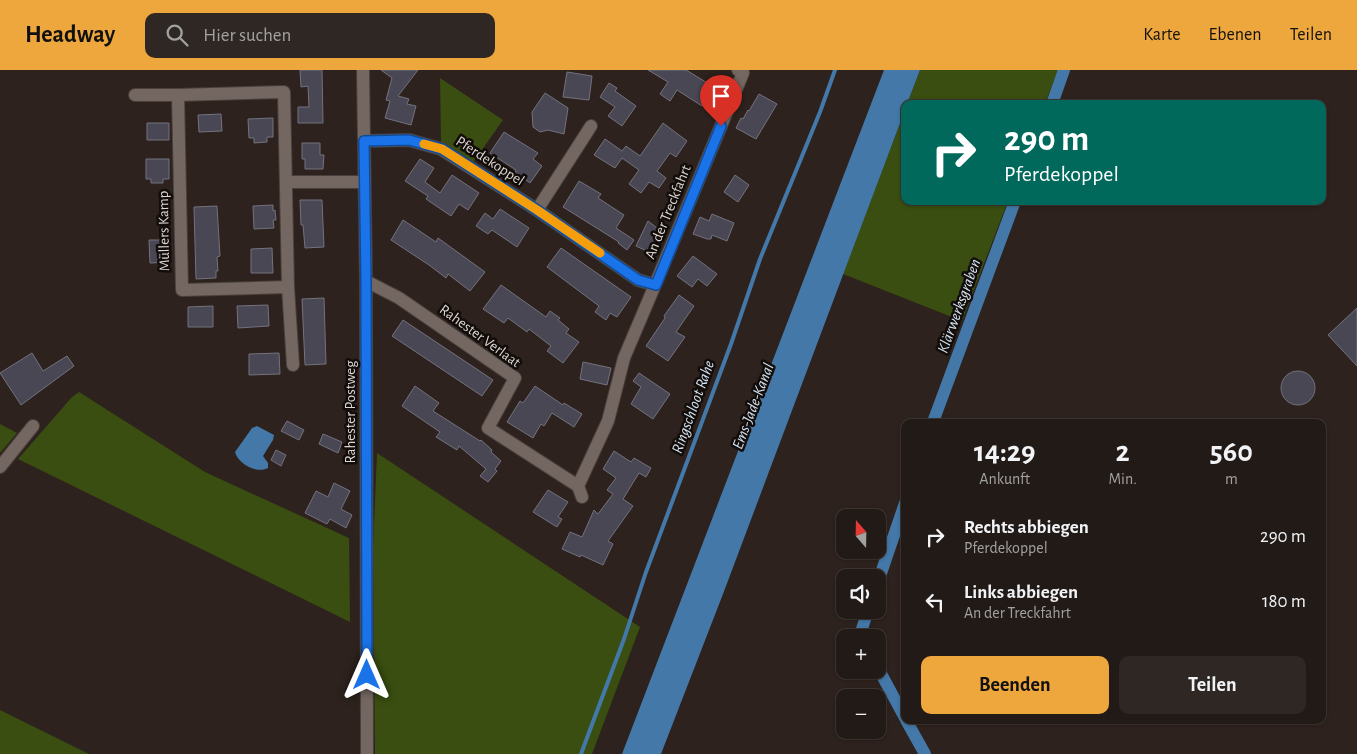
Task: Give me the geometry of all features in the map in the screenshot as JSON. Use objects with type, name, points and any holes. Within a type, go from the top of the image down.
[{"type":"street","name":"Rahester Postweg","points":[[363,70],[366,281],[367,754]]},
{"type":"street","name":"An der Treckfahrt","points":[[656,285],[743,73],[738,70]]},
{"type":"street","points":[[135,95],[284,92],[288,287],[293,365]]},
{"type":"street","name":"Müllers Kamp","points":[[178,95],[182,290],[288,287]]},
{"type":"street","points":[[537,210],[591,126]]},
{"type":"street","name":"Pferdekoppel","points":[[364,141],[409,140],[442,149],[537,210],[638,280],[656,285]]},
{"type":"street","points":[[286,182],[364,182]]},
{"type":"street","name":"Rahester Verlaat","points":[[366,281],[399,298],[516,378],[488,428],[580,492],[608,421],[624,358],[656,285]]},
{"type":"street","points":[[0,467],[33,426]]},
{"type":"green space","points":[[920,70],[1058,70],[1047,100],[909,100]]},
{"type":"green space","points":[[440,78],[503,120],[472,164],[441,144]]},
{"type":"green space","points":[[901,121],[901,205],[1006,205],[962,321],[843,274]]},
{"type":"green space","points":[[79,392],[205,472],[349,538],[350,622],[18,459],[72,397]]},
{"type":"green space","points":[[0,424],[17,433],[0,453]]},
{"type":"green space","points":[[377,453],[640,627],[592,754],[375,754],[373,549]]},
{"type":"green space","points":[[0,710],[89,754],[0,754]]},
{"type":"water","points":[[884,70],[920,70],[909,100],[901,100],[901,121],[661,754],[622,754]]},
{"type":"water","points":[[257,426],[274,435],[263,456],[268,463],[268,468],[264,470],[248,467],[235,452],[252,428]]},
{"type":"building","points":[[300,70],[322,70],[323,123],[298,123],[298,107],[309,107],[308,86],[301,87]]},
{"type":"building","points":[[381,70],[418,70],[398,96],[409,99],[407,104],[416,106],[411,125],[385,118],[390,101],[386,100],[392,78]]},
{"type":"building","points":[[648,70],[686,70],[714,87],[702,106],[677,90],[670,101],[660,94],[668,82]]},
{"type":"building","points":[[567,72],[592,76],[589,100],[563,97]]},
{"type":"building","points":[[609,83],[617,88],[615,91],[636,106],[622,126],[608,116],[615,107],[600,97]]},
{"type":"building","points":[[545,93],[568,108],[564,134],[548,130],[540,132],[533,127],[532,112]]},
{"type":"building","points":[[759,94],[777,104],[756,139],[736,128]]},
{"type":"building","points":[[221,114],[222,131],[199,132],[198,115]]},
{"type":"building","points":[[273,118],[273,137],[267,137],[267,142],[254,143],[254,138],[249,138],[248,119]]},
{"type":"building","points":[[147,123],[169,123],[169,140],[147,140]]},
{"type":"building","points":[[663,123],[687,141],[676,157],[670,153],[657,171],[666,178],[659,188],[649,182],[641,193],[629,184],[639,170],[622,158],[615,168],[594,155],[605,139],[622,151],[626,146],[640,156]]},
{"type":"building","points":[[504,132],[538,153],[533,159],[542,166],[530,183],[515,172],[516,170],[490,153]]},
{"type":"building","points":[[302,143],[320,143],[320,155],[324,155],[323,169],[305,169],[305,159],[302,159]]},
{"type":"building","points":[[146,159],[169,159],[169,179],[163,179],[163,183],[151,183],[151,179],[146,179]]},
{"type":"building","points":[[420,159],[434,168],[425,182],[440,193],[452,175],[479,193],[468,210],[459,204],[451,216],[426,199],[428,196],[405,181]]},
{"type":"building","points":[[735,175],[749,185],[738,202],[724,192]]},
{"type":"building","points":[[579,181],[601,194],[598,198],[624,215],[616,228],[634,240],[627,250],[619,242],[563,207]]},
{"type":"building","points":[[300,200],[322,200],[324,247],[305,248],[303,225],[301,225]]},
{"type":"building","points":[[273,205],[276,220],[273,220],[274,228],[254,229],[253,206]]},
{"type":"building","points":[[217,206],[220,256],[217,257],[218,271],[216,271],[216,278],[196,279],[194,207]]},
{"type":"building","points":[[500,209],[529,228],[517,247],[492,230],[488,234],[476,226],[485,213],[493,219]]},
{"type":"building","points":[[712,214],[734,223],[727,241],[712,235],[711,239],[707,239],[693,234],[700,217],[709,221]]},
{"type":"building","points":[[403,220],[436,242],[438,238],[485,272],[470,291],[448,274],[446,278],[391,240]]},
{"type":"building","points":[[648,221],[661,231],[651,253],[636,246]]},
{"type":"building","points":[[149,240],[170,240],[170,262],[150,263]]},
{"type":"building","points":[[272,248],[273,273],[251,273],[251,249]]},
{"type":"building","points":[[561,248],[631,297],[617,317],[610,313],[606,320],[595,312],[599,306],[547,267]]},
{"type":"building","points":[[693,256],[717,274],[707,286],[698,279],[692,287],[677,276]]},
{"type":"building","points":[[501,285],[546,317],[550,311],[560,318],[558,320],[569,329],[566,333],[579,342],[563,363],[547,351],[551,346],[529,329],[527,332],[508,318],[504,323],[483,309]]},
{"type":"building","points":[[679,295],[694,306],[676,332],[685,337],[668,361],[646,346]]},
{"type":"building","points":[[324,298],[326,364],[305,365],[302,299]]},
{"type":"building","points":[[268,305],[269,326],[238,328],[237,306]]},
{"type":"building","points":[[213,306],[213,327],[188,327],[188,307]]},
{"type":"building","points":[[1357,308],[1357,366],[1328,335]]},
{"type":"building","points":[[403,320],[493,380],[482,396],[392,336]]},
{"type":"building","points":[[32,353],[43,371],[67,356],[74,366],[21,405],[0,373]]},
{"type":"building","points":[[279,353],[280,374],[249,375],[249,354]]},
{"type":"building","points":[[583,362],[611,368],[607,385],[580,379]]},
{"type":"building","points":[[1298,371],[1310,376],[1315,388],[1310,400],[1298,405],[1286,400],[1281,388],[1286,376]]},
{"type":"building","points":[[639,373],[670,394],[653,419],[631,404],[641,387],[633,381]]},
{"type":"building","points":[[415,386],[439,403],[433,411],[481,440],[501,461],[495,469],[497,471],[488,482],[480,476],[486,469],[459,446],[457,450],[436,437],[440,432],[402,406]]},
{"type":"building","points":[[535,386],[563,405],[564,403],[582,414],[574,427],[552,413],[544,426],[541,424],[533,438],[507,422],[520,401],[523,403]]},
{"type":"building","points":[[287,421],[304,430],[299,440],[281,431]]},
{"type":"building","points":[[323,434],[342,442],[338,453],[319,444]]},
{"type":"building","points":[[276,450],[286,455],[281,466],[271,460]]},
{"type":"building","points":[[614,451],[631,462],[634,458],[651,468],[646,477],[639,473],[623,499],[633,506],[608,541],[613,544],[603,565],[562,549],[570,532],[582,537],[594,510],[598,514],[613,494],[607,490],[616,478],[603,469]]},
{"type":"building","points":[[334,483],[350,491],[341,509],[352,515],[346,528],[330,519],[327,524],[305,513],[316,491],[328,497]]},
{"type":"building","points":[[548,490],[568,502],[558,517],[562,519],[557,527],[533,512]]},
{"type":"waterway","name":"Ringschloot Rahe","points":[[581,754],[731,344],[760,259],[820,112],[835,70]]},
{"type":"waterway","name":"Klärwerksgraben","points":[[1053,100],[1064,70]]},
{"type":"waterway","name":"Klärwerksgraben","points":[[934,419],[1014,205]]},
{"type":"waterway","name":"Klärwerksgraben","points":[[882,569],[901,515]]},
{"type":"waterway","name":"Klärwerksgraben","points":[[862,629],[865,619]]},
{"type":"waterway","name":"Klärwerksgraben","points":[[884,679],[901,711]]},
{"type":"waterway","name":"Klärwerksgraben","points":[[908,724],[925,754]]},
{"type":"slow traffic","points":[[424,144],[442,149],[600,253]]},
{"type":"route","points":[[367,675],[364,141],[409,140],[442,149],[537,210],[638,280],[656,285],[721,126]]},
{"type":"water label","name":"Ems-Jade-Kanal","points":[[753,406]]}]
